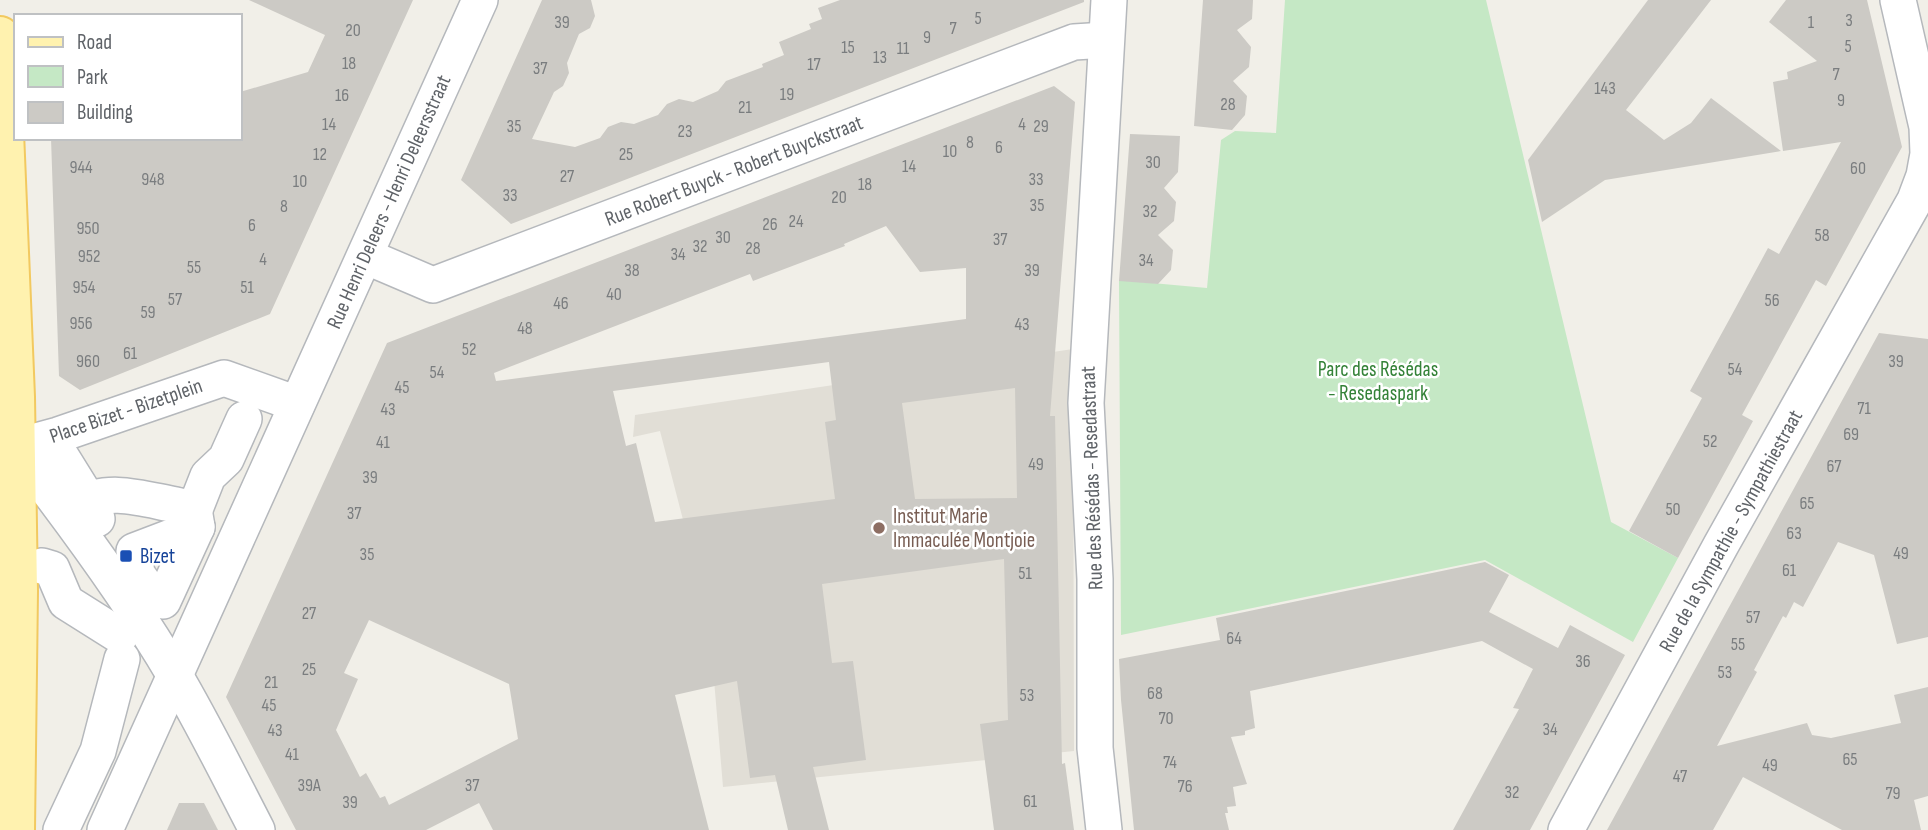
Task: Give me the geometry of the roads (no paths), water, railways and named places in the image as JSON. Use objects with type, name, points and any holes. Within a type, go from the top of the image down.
[{"type":"main road","points":[[0,36],[15,386],[8,449],[18,623],[15,830]]},
{"type":"street","name":"Rue Henri Deleers - Henri Deleersstraat","points":[[297,404],[480,0]]},
{"type":"street","name":"Rue des Résédas - Resedastraat","points":[[1104,830],[1095,748],[1096,579],[1086,403],[1109,0]]},
{"type":"street","name":"Rue de la Sympathie - Sympathiestraat","points":[[1566,830],[1728,533],[1913,234],[1915,200],[1924,176],[1928,154],[1927,127],[1898,0]]},
{"type":"street","name":"Rue Robert Buyck - Robert Buyckstraat","points":[[365,256],[433,285],[1074,42],[1106,40]]},
{"type":"street","name":"Place Bizet - Bizetplein","points":[[160,683],[66,514],[8,449],[58,435],[224,378],[297,404]]},
{"type":"street","points":[[104,830],[160,683],[297,404]]},
{"type":"street","points":[[134,551],[180,509],[226,459],[244,419]]},
{"type":"street","points":[[59,453],[79,512]]},
{"type":"street","points":[[180,509],[119,495],[79,512],[49,526],[63,546],[47,568],[66,602],[107,629],[160,683],[257,830]]},
{"type":"street","points":[[180,509],[162,604],[137,574],[134,535],[180,509]]},
{"type":"street","points":[[61,830],[98,751],[107,629]]},
{"type":"place","name":"Institut Marie Immaculée Montjoie","points":[[879,528]]},
{"type":"place","name":"Bizet","points":[[126,556]]},
{"type":"park label","name":"Parc des Résédas - Resedaspark","points":[[1378,381]]}]
